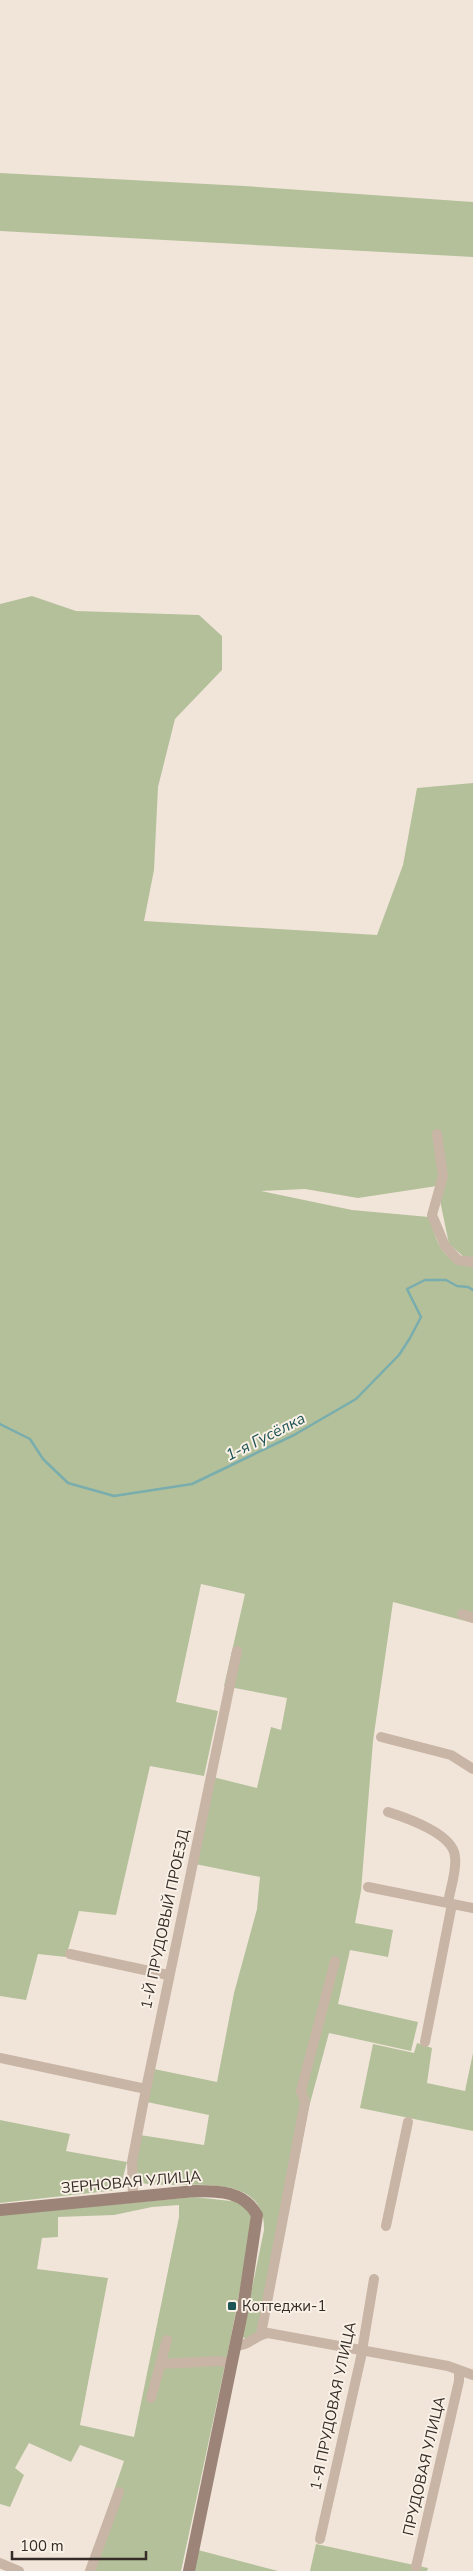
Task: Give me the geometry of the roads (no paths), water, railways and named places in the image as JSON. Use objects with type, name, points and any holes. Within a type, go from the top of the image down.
[{"type":"street","points":[[437,1134],[443,1176],[432,1215],[445,1246],[458,1260],[473,1262]]},
{"type":"street","points":[[462,1614],[473,1618]]},
{"type":"street","name":"1-Й ПРУДОВЫЙ ПРОЕЗД","points":[[133,2195],[132,2162],[168,1975],[237,1651]]},
{"type":"street","points":[[381,1737],[451,1755],[473,1769]]},
{"type":"street","points":[[388,1812],[445,1837],[456,1856],[450,1903],[425,2042]]},
{"type":"street","points":[[368,1887],[473,1908]]},
{"type":"street","points":[[70,1954],[168,1975]]},
{"type":"street","points":[[261,2334],[306,2102],[301,2091],[335,1961]]},
{"type":"street","points":[[0,2058],[146,2089]]},
{"type":"street","points":[[386,2226],[408,2122]]},
{"type":"street","name":"ЗЕРНОВАЯ УЛИЦА","points":[[0,2210],[195,2190],[222,2191],[242,2198],[251,2204],[257,2215],[246,2293],[235,2346]]},
{"type":"street","name":"1-Я ПРУДОВАЯ УЛИЦА","points":[[320,2539],[362,2349],[374,2279]]},
{"type":"street","points":[[189,2571],[235,2346],[245,2346],[261,2334],[268,2333],[448,2366],[473,2375]]},
{"type":"street","points":[[151,2398],[167,2340]]},
{"type":"street","points":[[160,2364],[218,2361],[232,2363]]},
{"type":"street","name":"ПРУДОВАЯ УЛИЦА","points":[[416,2567],[457,2390],[459,2370]]},
{"type":"street","points":[[90,2571],[119,2492]]},
{"type":"street","points":[[0,2563],[19,2571]]},
{"type":"waterway","name":"1-я Гусёлка","points":[[0,1424],[30,1439],[43,1459],[68,1483],[114,1496],[192,1484],[294,1435],[356,1399],[399,1355],[421,1317],[407,1289],[425,1280],[446,1280],[457,1286],[468,1287],[473,1290]]},
{"type":"place","name":"Коттеджи-1","points":[[232,2306]]}]
